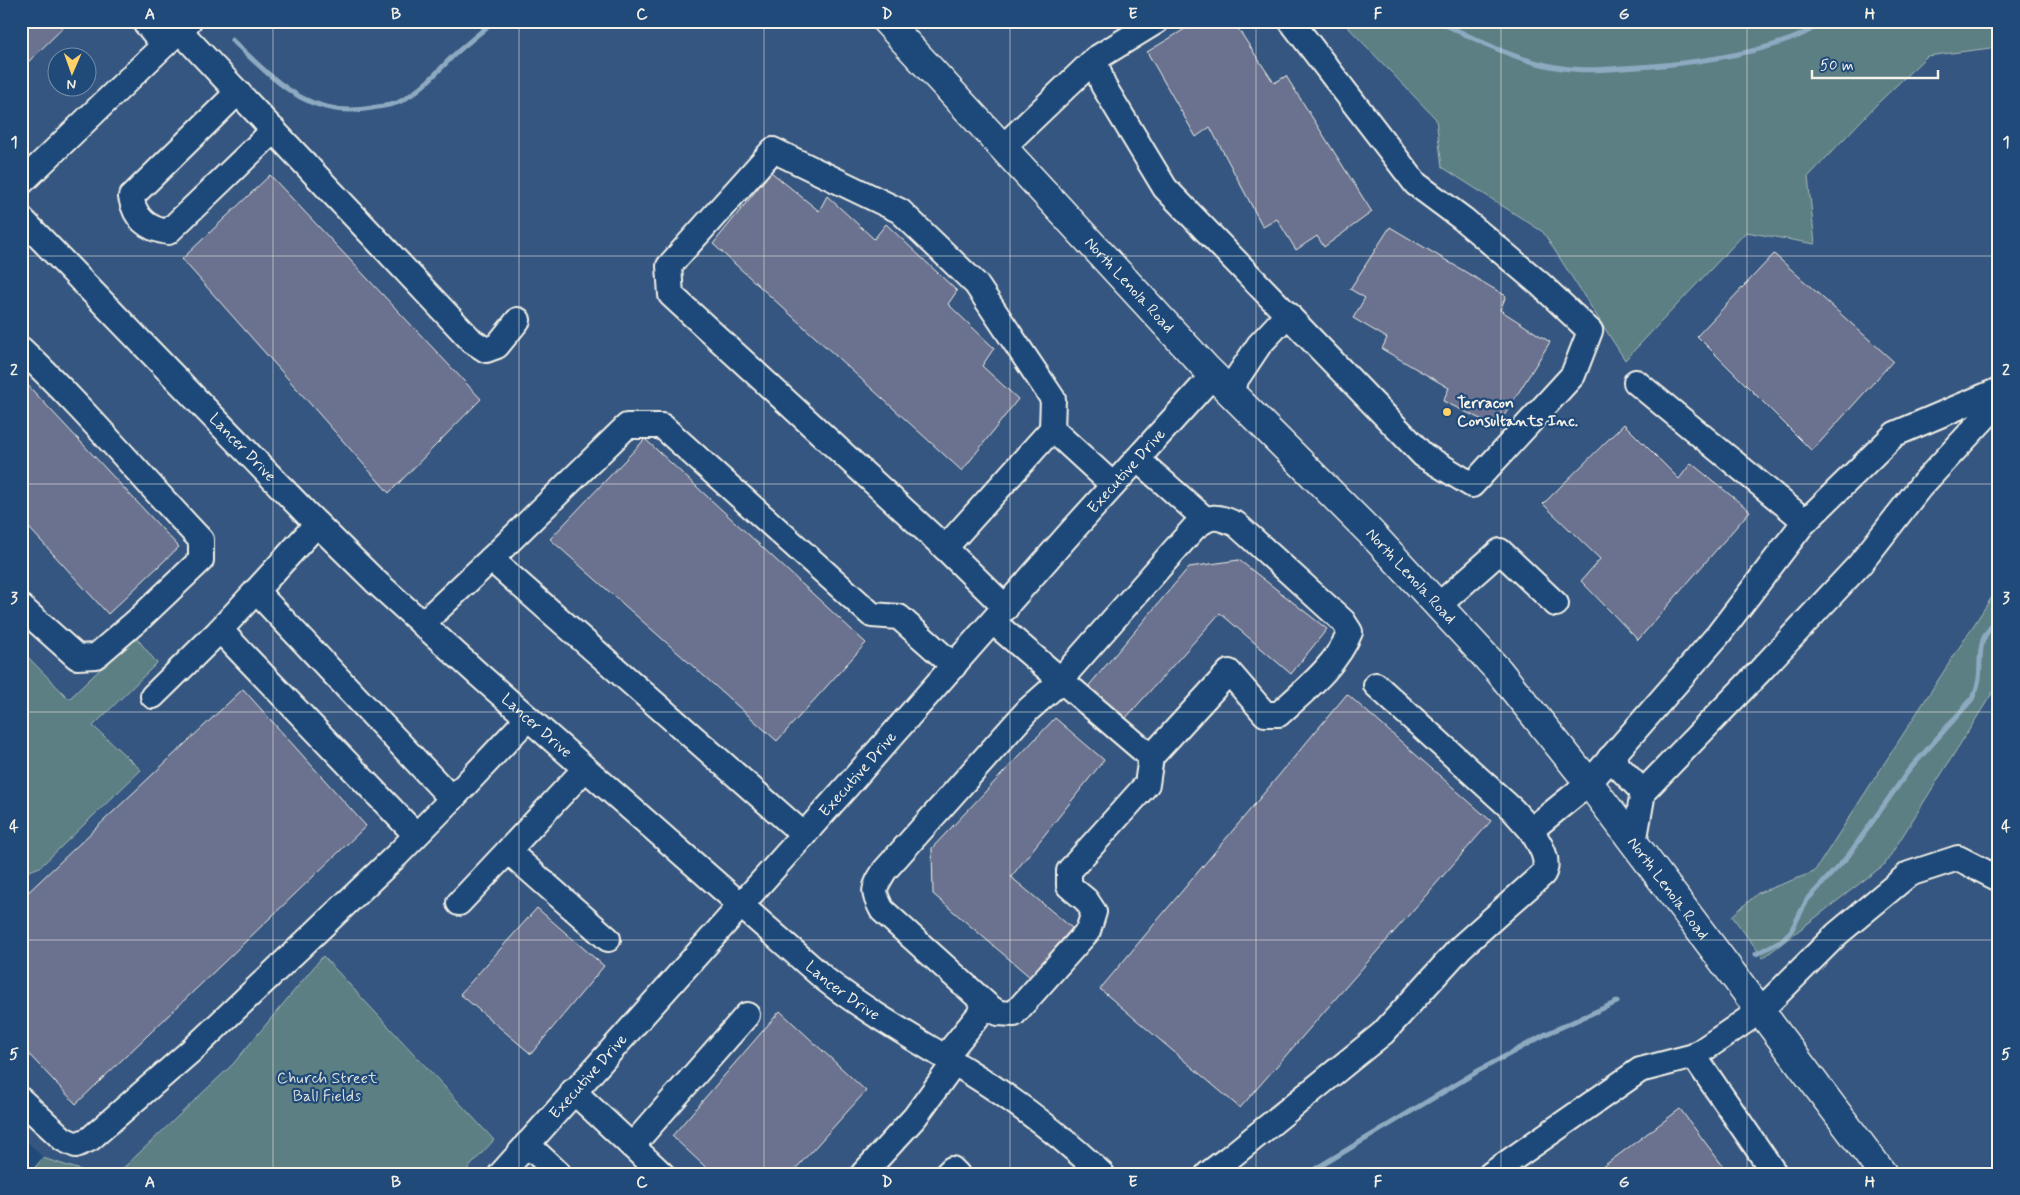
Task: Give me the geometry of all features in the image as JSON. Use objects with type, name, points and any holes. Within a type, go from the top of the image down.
[{"type":"main road","name":"North Lenola Road","points":[[886,21],[1221,382],[1439,605],[1498,670],[1589,783],[1883,1174]]},
{"type":"street","points":[[144,21],[177,32],[238,92],[472,341],[486,350],[497,346],[518,320]]},
{"type":"street","points":[[1002,148],[1095,59],[1157,21]]},
{"type":"street","points":[[1095,59],[1103,86],[1165,188],[1424,455],[1472,485],[1573,375],[1590,331],[1533,278],[1463,219],[1416,184],[1291,21]]},
{"type":"street","points":[[21,184],[177,32]]},
{"type":"street","points":[[238,92],[131,197],[134,212],[153,230],[168,232],[274,130]]},
{"type":"street","points":[[945,548],[1052,429],[1053,399],[976,284],[900,211],[773,150],[669,266],[671,295],[945,548],[999,615],[1060,681],[1151,758]]},
{"type":"street","name":"Lancer Drive","points":[[21,218],[374,581],[585,769],[808,965],[844,994],[865,1009],[994,1088],[1048,1126],[1102,1174]]},
{"type":"street","name":"Executive Drive","points":[[500,1174],[804,836],[1137,459],[1221,382],[1288,314]]},
{"type":"street","points":[[21,349],[113,444],[201,540],[202,560],[139,620],[96,656],[77,657],[21,607]]},
{"type":"street","points":[[1636,382],[1805,521],[1803,524]]},
{"type":"street","points":[[1531,830],[1589,783],[1718,635],[1803,524],[1895,434],[1999,390]]},
{"type":"street","points":[[1634,843],[1643,792],[1860,564],[1920,488],[1999,402]]},
{"type":"street","points":[[422,624],[627,426],[662,426],[872,615],[899,616],[954,666]]},
{"type":"street","points":[[1052,429],[1114,485]]},
{"type":"street","points":[[1137,459],[1205,519]]},
{"type":"street","points":[[1217,516],[1236,524],[1343,621],[1350,632],[1344,647],[1325,671],[1280,714],[1266,714],[1229,672],[1151,758],[1147,784],[1069,871],[1069,886],[1086,900],[1094,912],[1088,931],[1014,1014],[998,1013],[986,1005],[882,910],[874,896],[876,884],[885,870],[1028,710],[1060,681],[1194,528],[1205,519],[1217,516]]},
{"type":"street","points":[[153,696],[220,630],[317,524]]},
{"type":"street","points":[[1439,605],[1500,551],[1556,604]]},
{"type":"street","points":[[491,559],[804,836]]},
{"type":"street","points":[[256,591],[452,799]]},
{"type":"street","points":[[220,630],[416,835]]},
{"type":"street","points":[[1208,1174],[1383,1033],[1461,946],[1543,874],[1546,868],[1546,860],[1531,830],[1513,810],[1376,684]]},
{"type":"street","points":[[21,1100],[63,1139],[76,1144],[90,1139],[192,1050],[416,835],[528,718]]},
{"type":"street","points":[[1610,758],[1643,792]]},
{"type":"street","points":[[459,903],[585,769]]},
{"type":"street","points":[[508,851],[608,940]]},
{"type":"street","points":[[1491,1174],[1640,1070],[1694,1056],[1760,1011],[1837,934],[1909,874],[1958,858],[1999,879]]},
{"type":"street","points":[[863,1174],[915,1118],[949,1060],[986,1005]]},
{"type":"street","points":[[632,1146],[747,1015]]},
{"type":"street","points":[[1694,1056],[1774,1174]]},
{"type":"street","points":[[573,1092],[662,1174]]},
{"type":"street","points":[[526,1144],[560,1174]]},
{"type":"street","points":[[947,1174],[952,1169],[956,1174]]},
{"type":"shaded area","points":[[21,21],[1999,21],[1999,1174],[463,1174],[494,1140],[323,956],[233,1064],[117,1174],[93,1174],[43,1158],[21,1135]]},
{"type":"green space","points":[[1342,21],[1999,21],[1999,47],[1927,56],[1877,104],[1808,177],[1815,244],[1746,232],[1625,360],[1543,232],[1442,167],[1436,119]]},
{"type":"green space","points":[[1999,586],[1999,682],[1885,864],[1763,958],[1732,916],[1758,893],[1814,872]]},
{"type":"green space","points":[[135,636],[157,663],[93,726],[141,770],[40,867],[21,874],[21,650],[69,699]]},
{"type":"green space","name":"Church Street Ball Fields","points":[[323,956],[494,1140],[463,1174],[117,1174],[233,1064]]},
{"type":"green space","points":[[43,1158],[93,1174],[29,1174]]},
{"type":"building","points":[[21,21],[70,21],[21,69]]},
{"type":"building","points":[[1198,21],[1233,21],[1274,83],[1286,76],[1372,212],[1324,247],[1317,236],[1296,250],[1277,219],[1263,227],[1210,127],[1196,137],[1147,52]]},
{"type":"building","points":[[771,172],[819,211],[827,196],[874,239],[886,224],[957,291],[948,304],[994,348],[982,366],[1018,399],[962,471],[713,244]]},
{"type":"building","points":[[270,175],[481,399],[389,493],[182,259]]},
{"type":"building","points":[[1390,227],[1506,296],[1500,310],[1550,342],[1497,427],[1443,401],[1449,388],[1382,349],[1387,338],[1353,318],[1365,298],[1350,289]]},
{"type":"building","points":[[1774,254],[1893,361],[1812,451],[1697,336]]},
{"type":"building","points":[[21,378],[179,547],[108,614],[21,519]]},
{"type":"building","points":[[1624,424],[1679,479],[1691,463],[1750,511],[1638,640],[1581,581],[1600,559],[1543,504]]},
{"type":"building","points":[[645,439],[866,643],[777,741],[550,539]]},
{"type":"building","points":[[1239,560],[1327,629],[1291,674],[1220,613],[1124,720],[1086,689],[1189,567]]},
{"type":"building","points":[[243,689],[366,826],[76,1104],[21,1046],[21,899]]},
{"type":"building","points":[[1347,694],[1491,821],[1240,1108],[1100,989]]},
{"type":"building","points":[[1055,718],[1104,760],[1011,877],[1072,928],[1030,977],[933,894],[932,848]]},
{"type":"building","points":[[537,908],[604,966],[531,1054],[460,994]]},
{"type":"building","points":[[780,1011],[866,1091],[791,1174],[713,1174],[672,1136]]},
{"type":"building","points":[[1680,1109],[1729,1174],[1593,1174]]},
{"type":"waterway","points":[[232,40],[278,82],[294,93],[311,102],[329,108],[349,110],[391,105],[409,97],[494,21]]},
{"type":"waterway","points":[[1438,21],[1514,56],[1546,65],[1577,70],[1665,65],[1730,56],[1791,39],[1825,21]]},
{"type":"waterway","points":[[1756,954],[1781,941],[1791,931],[1807,900],[1848,856],[1909,770],[1972,699],[1978,683],[1983,640],[1999,617]]},
{"type":"waterway","points":[[1307,1174],[1478,1071],[1546,1034],[1617,1002]]},
{"type":"place","name":"Terracon Consultants Inc.","points":[[1447,412]]}]
